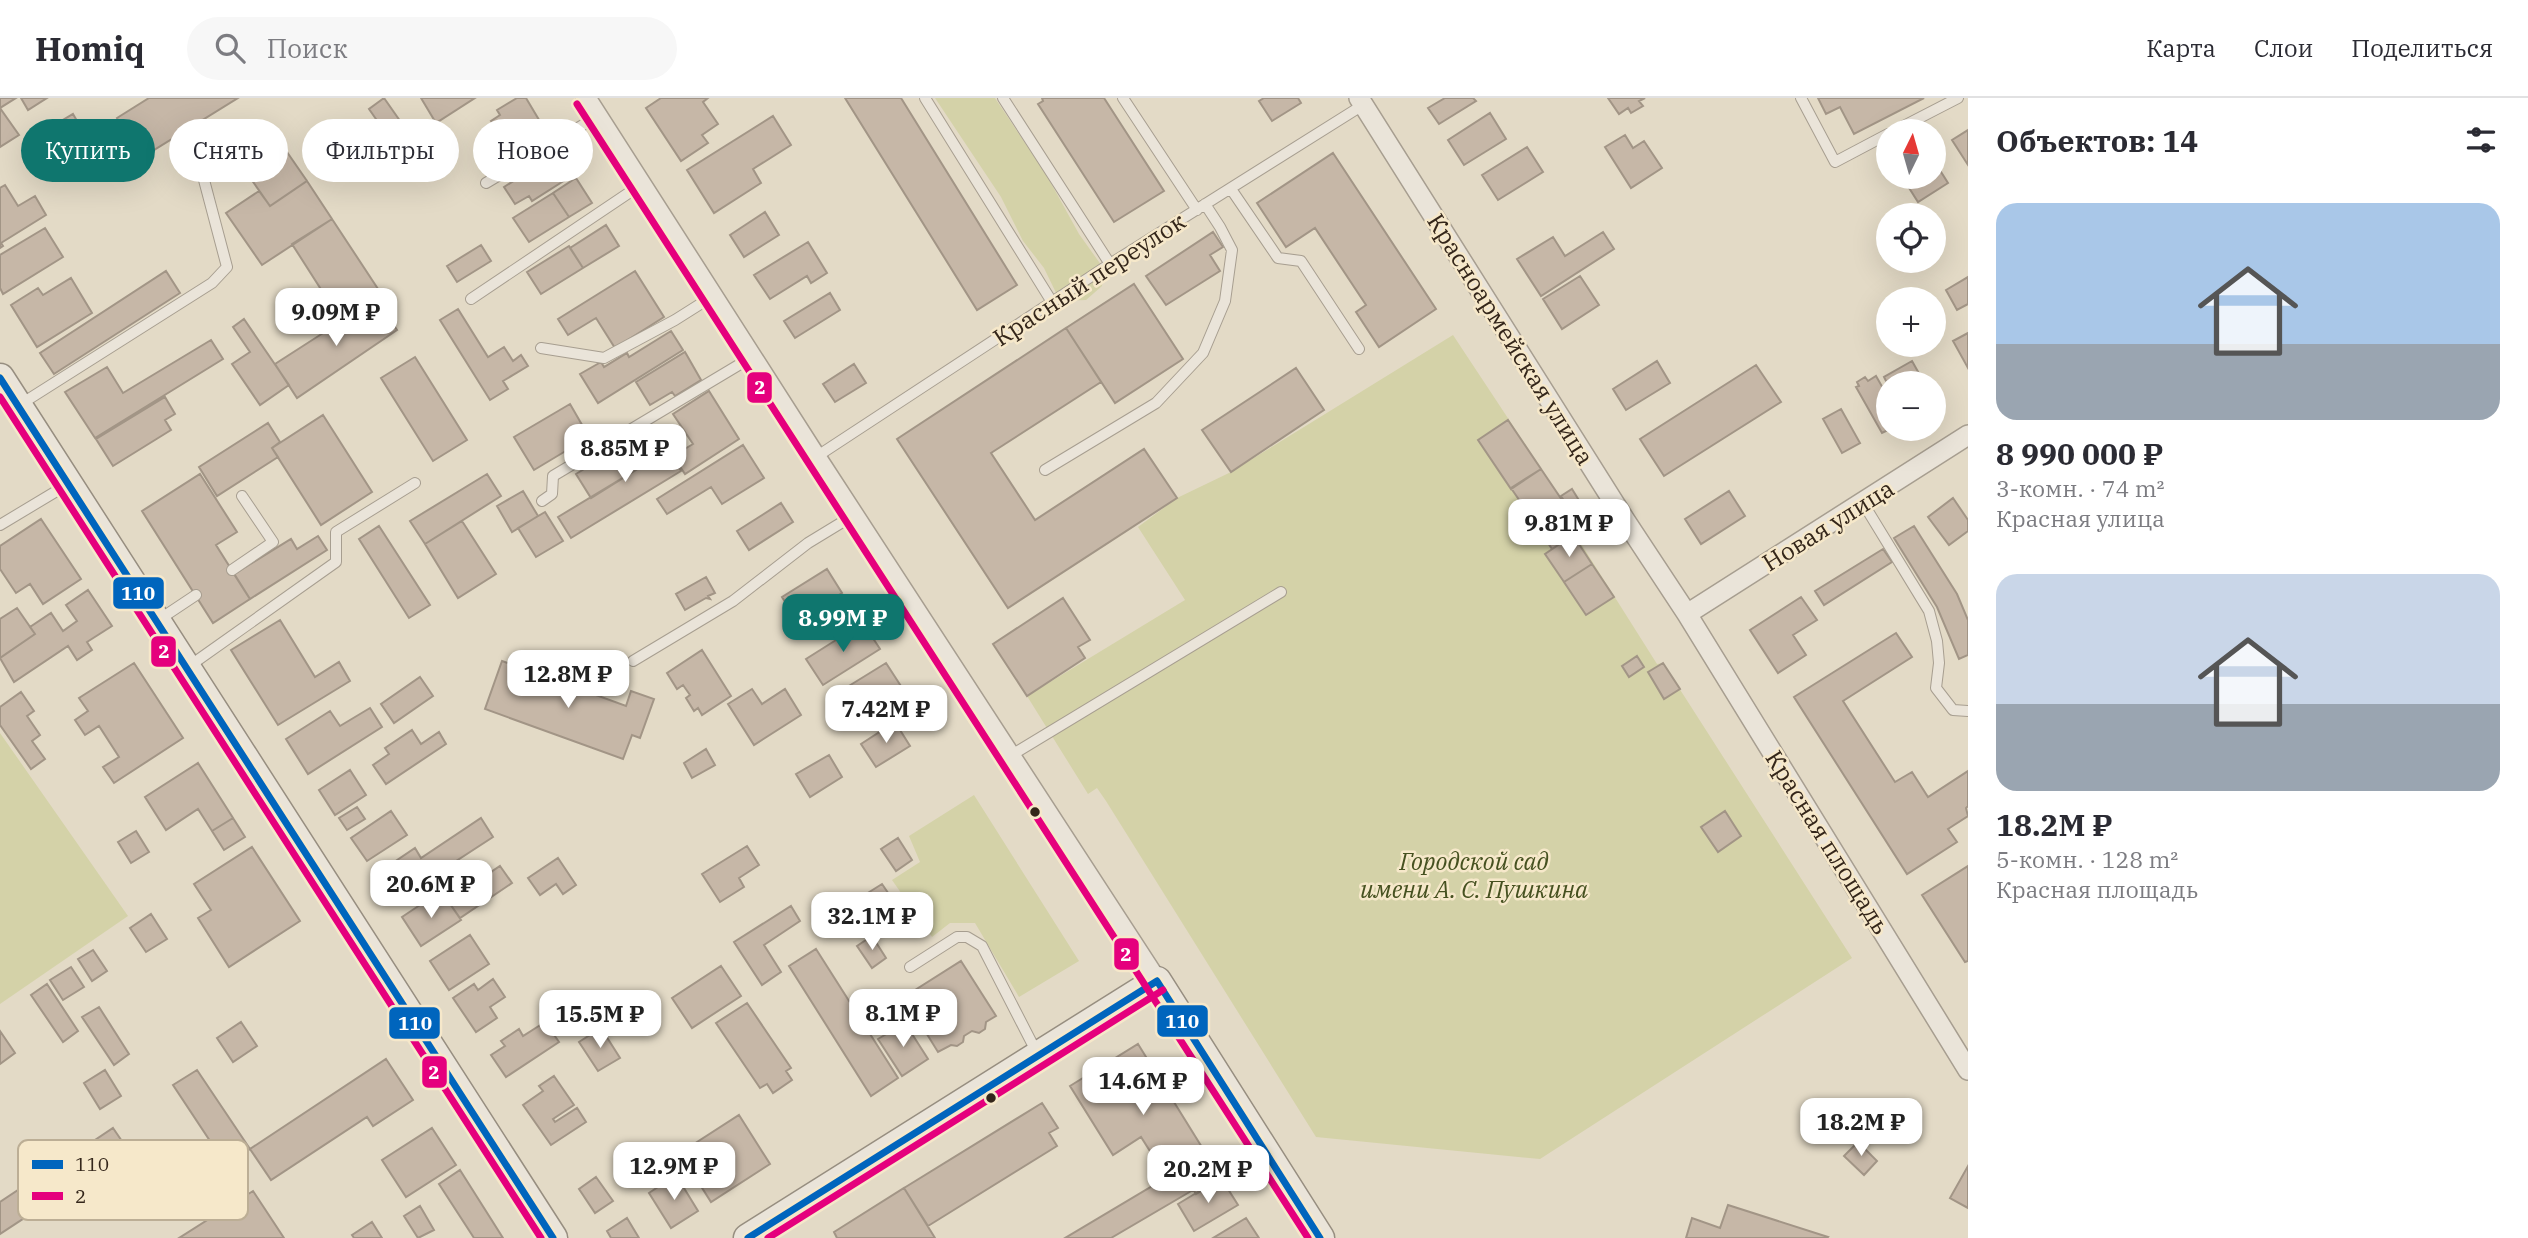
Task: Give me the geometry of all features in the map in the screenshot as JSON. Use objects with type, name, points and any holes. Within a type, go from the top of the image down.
[{"type":"main road","points":[[0,378],[553,1238]]},
{"type":"main road","points":[[748,1238],[1157,981],[1320,1238]]},
{"type":"street","points":[[586,98],[1157,981]]},
{"type":"street","name":"Красноармейская улица","points":[[1361,101],[1617,509],[1687,614]]},
{"type":"street","name":"Новая улица","points":[[1687,614],[1968,435]]},
{"type":"street","name":"Красная площадь","points":[[1687,614],[1968,1070]]},
{"type":"lane","points":[[925,98],[1052,302]]},
{"type":"lane","points":[[1003,98],[1110,264]]},
{"type":"lane","points":[[1045,470],[1156,403],[1203,353],[1225,301],[1231,250],[1220,227],[1201,207],[1123,98]]},
{"type":"lane","points":[[1801,98],[1835,162],[1876,140]]},
{"type":"lane","points":[[1917,119],[1958,98]]},
{"type":"lane","name":"Красный переулок","points":[[816,457],[1361,101]]},
{"type":"lane","points":[[486,183],[598,116]]},
{"type":"lane","points":[[18,406],[212,283],[227,267],[205,182]]},
{"type":"lane","points":[[471,299],[642,184]]},
{"type":"lane","points":[[1231,188],[1278,258],[1301,261],[1359,349]]},
{"type":"lane","points":[[541,348],[604,358],[713,296]]},
{"type":"lane","points":[[542,501],[552,494],[553,476],[752,357]]},
{"type":"lane","points":[[186,668],[336,562],[336,532],[415,483]]},
{"type":"lane","points":[[0,525],[68,484]]},
{"type":"lane","points":[[232,570],[273,542],[242,496]]},
{"type":"lane","points":[[1863,503],[1929,611],[1937,641],[1939,663],[1936,688],[1953,710],[1968,712]]},
{"type":"lane","points":[[633,661],[733,601],[808,543],[854,516]]},
{"type":"lane","points":[[1010,756],[1281,592]]},
{"type":"lane","points":[[156,621],[195,595]]},
{"type":"lane","points":[[910,967],[957,937],[967,937],[982,946],[1039,1056]]},
{"type":"green space","points":[[935,98],[995,98],[1047,176],[1079,234],[1104,269],[1102,286],[1086,300],[1060,301],[1044,268],[1023,241],[1001,197]]},
{"type":"green space","name":"Городской сад имени А. С. Пушкина","points":[[1453,335],[1566,506],[1561,512],[1657,664],[1663,663],[1852,958],[1540,1159],[1316,1137],[1106,801],[1097,788],[1088,794],[1027,696],[1185,600],[1138,527],[1177,498],[1231,472]]},
{"type":"green space","points":[[0,733],[128,916],[0,1004]]},
{"type":"green space","points":[[974,795],[1079,961],[1019,997],[975,923],[950,923],[932,937],[892,880],[920,862],[909,836]]},
{"type":"building","points":[[0,98],[16,98],[0,108]]},
{"type":"building","points":[[21,98],[47,98],[28,110]]},
{"type":"building","points":[[149,98],[238,98],[204,119],[169,119],[169,141],[155,149],[155,119],[117,118]]},
{"type":"building","points":[[384,98],[399,119],[376,119],[369,109]]},
{"type":"building","points":[[421,98],[475,98],[442,119],[434,119]]},
{"type":"building","points":[[517,98],[526,98],[538,119],[494,119],[500,115],[497,110]]},
{"type":"building","points":[[661,98],[708,98],[703,102],[718,124],[702,135],[708,143],[681,161],[646,108]]},
{"type":"building","points":[[845,98],[901,98],[1017,285],[977,310]]},
{"type":"building","points":[[1042,98],[1104,98],[1164,191],[1114,222],[1038,104],[1043,101]]},
{"type":"building","points":[[1264,98],[1298,98],[1301,103],[1272,121],[1259,101]]},
{"type":"building","points":[[1445,98],[1473,98],[1476,101],[1439,124],[1428,108]]},
{"type":"building","points":[[1608,98],[1645,98],[1639,101],[1643,106],[1631,113],[1628,108],[1619,114]]},
{"type":"building","points":[[1818,98],[1924,98],[1883,119],[1876,119],[1876,123],[1854,134],[1840,107],[1826,114]]},
{"type":"building","points":[[0,108],[19,135],[0,147]]},
{"type":"building","points":[[1490,113],[1506,139],[1464,165],[1448,140]]},
{"type":"building","points":[[773,116],[791,145],[753,169],[761,183],[714,213],[687,170]]},
{"type":"building","points":[[1968,130],[1968,165],[1952,140]]},
{"type":"building","points":[[1625,135],[1633,148],[1644,141],[1662,168],[1631,188],[1605,147]]},
{"type":"building","points":[[1527,147],[1543,172],[1498,200],[1482,175]]},
{"type":"building","points":[[1333,153],[1436,309],[1379,347],[1356,312],[1366,305],[1315,228],[1286,247],[1257,203]]},
{"type":"building","points":[[288,154],[302,174],[302,182],[306,182],[270,206],[253,182],[288,182]]},
{"type":"building","points":[[308,182],[332,219],[262,265],[226,213],[259,191],[270,206]]},
{"type":"building","points":[[512,182],[562,182],[532,201],[529,196],[515,204],[504,187]]},
{"type":"building","points":[[570,182],[579,182],[592,203],[569,217],[553,193]]},
{"type":"building","points":[[5,185],[18,206],[35,196],[46,215],[1,243],[3,246],[0,248],[0,188]]},
{"type":"building","points":[[1910,189],[1939,189],[1918,202]]},
{"type":"building","points":[[553,193],[569,217],[529,242],[513,218]]},
{"type":"building","points":[[765,212],[779,235],[744,257],[730,235]]},
{"type":"building","points":[[332,219],[380,292],[340,319],[292,244]]},
{"type":"building","points":[[606,225],[619,246],[583,268],[570,248]]},
{"type":"building","points":[[45,228],[63,257],[3,294],[0,288],[0,255]]},
{"type":"building","points":[[1213,232],[1223,247],[1210,255],[1220,271],[1166,305],[1146,276]]},
{"type":"building","points":[[1603,232],[1614,249],[1541,296],[1517,259],[1553,237],[1565,256]]},
{"type":"building","points":[[808,242],[827,273],[811,283],[807,276],[770,299],[754,275]]},
{"type":"building","points":[[481,245],[491,261],[457,282],[447,266]]},
{"type":"building","points":[[569,246],[583,268],[541,294],[527,272]]},
{"type":"building","points":[[166,271],[180,293],[54,374],[40,353]]},
{"type":"building","points":[[635,271],[664,317],[615,348],[596,318],[568,335],[558,319]]},
{"type":"building","points":[[1580,276],[1599,305],[1562,329],[1543,299]]},
{"type":"building","points":[[1968,277],[1968,304],[1957,310],[1946,290]]},
{"type":"building","points":[[71,278],[92,313],[37,347],[11,305],[38,288],[43,295]]},
{"type":"building","points":[[1134,284],[1183,359],[1115,403],[1066,328]]},
{"type":"building","points":[[830,293],[840,310],[795,338],[784,321]]},
{"type":"building","points":[[376,299],[397,330],[297,398],[275,364]]},
{"type":"building","points":[[458,309],[488,357],[504,347],[513,361],[521,355],[528,366],[503,381],[508,389],[490,400],[440,320]]},
{"type":"building","points":[[244,319],[289,385],[260,405],[232,364],[250,352],[233,327]]},
{"type":"building","points":[[1066,328],[1101,382],[991,453],[1035,520],[1144,449],[1177,498],[1008,608],[897,439]]},
{"type":"building","points":[[671,331],[683,350],[598,403],[580,374],[601,362],[604,367],[627,353],[629,357]]},
{"type":"building","points":[[1968,333],[1968,368],[1953,341]]},
{"type":"building","points":[[211,340],[223,359],[95,438],[65,392],[107,367],[123,393]]},
{"type":"building","points":[[685,352],[701,380],[675,396],[672,392],[650,405],[636,382]]},
{"type":"building","points":[[415,357],[467,440],[433,461],[381,378]]},
{"type":"building","points":[[1657,361],[1670,383],[1626,410],[1613,389]]},
{"type":"building","points":[[1912,361],[1918,371],[1894,371]]},
{"type":"building","points":[[854,364],[866,383],[835,402],[823,384]]},
{"type":"building","points":[[1756,365],[1781,402],[1664,476],[1640,439]]},
{"type":"building","points":[[1296,368],[1324,410],[1231,472],[1202,430]]},
{"type":"building","points":[[1876,376],[1876,422],[1856,387],[1859,386],[1857,382],[1865,377],[1868,381]]},
{"type":"building","points":[[709,391],[739,439],[685,474],[673,456],[693,444],[673,414]]},
{"type":"building","points":[[165,397],[175,414],[165,420],[171,430],[113,466],[96,439]]},
{"type":"building","points":[[570,404],[589,437],[534,470],[514,437]]},
{"type":"building","points":[[1841,409],[1860,443],[1842,453],[1823,419]]},
{"type":"building","points":[[323,415],[372,492],[321,525],[272,448]]},
{"type":"building","points":[[1508,420],[1541,469],[1511,489],[1478,440]]},
{"type":"building","points":[[268,423],[280,442],[272,448],[278,457],[217,496],[199,467]]},
{"type":"building","points":[[654,426],[681,471],[571,538],[558,517],[644,465],[630,441]]},
{"type":"building","points":[[630,441],[644,465],[591,498],[576,474]]},
{"type":"building","points":[[743,445],[764,478],[722,504],[711,487],[667,514],[657,499]]},
{"type":"building","points":[[1541,469],[1566,506],[1537,526],[1511,488]]},
{"type":"building","points":[[200,474],[237,532],[216,545],[250,599],[213,623],[142,511]]},
{"type":"building","points":[[487,474],[501,496],[425,544],[410,521]]},
{"type":"building","points":[[1572,489],[1580,502],[1569,509],[1561,496]]},
{"type":"building","points":[[523,491],[538,516],[512,532],[497,506]]},
{"type":"building","points":[[1729,491],[1745,516],[1701,544],[1685,519]]},
{"type":"building","points":[[1953,498],[1968,520],[1968,531],[1949,545],[1928,517]]},
{"type":"building","points":[[781,503],[793,522],[749,550],[737,531]]},
{"type":"building","points":[[545,512],[563,541],[536,557],[518,528]]},
{"type":"building","points":[[1557,512],[1573,535],[1552,549],[1537,526]]},
{"type":"building","points":[[41,519],[81,579],[43,604],[30,584],[16,593],[0,569],[0,546]]},
{"type":"building","points":[[462,521],[496,574],[458,598],[425,544]]},
{"type":"building","points":[[379,526],[430,605],[409,618],[359,539]]},
{"type":"building","points":[[1914,526],[1957,594],[1968,620],[1968,655],[1959,659],[1937,607],[1894,538]]},
{"type":"building","points":[[1573,535],[1592,564],[1564,582],[1545,554]]},
{"type":"building","points":[[318,536],[327,550],[250,599],[234,574],[291,539],[297,549]]},
{"type":"building","points":[[1883,549],[1892,562],[1824,605],[1815,591]]},
{"type":"building","points":[[1592,564],[1614,597],[1586,615],[1564,582]]},
{"type":"building","points":[[827,569],[842,593],[797,621],[782,597]]},
{"type":"building","points":[[706,577],[715,593],[708,596],[710,599],[706,598],[685,610],[676,594]]},
{"type":"building","points":[[88,590],[112,626],[87,642],[92,650],[77,660],[68,646],[14,682],[0,658],[35,634],[30,627],[51,613],[63,631],[77,621],[66,605]]},
{"type":"building","points":[[1801,597],[1817,620],[1793,635],[1806,655],[1778,673],[1750,630]]},
{"type":"building","points":[[1063,598],[1090,640],[1078,647],[1085,658],[1027,696],[993,644]]},
{"type":"building","points":[[17,608],[35,634],[0,658],[0,619]]},
{"type":"building","points":[[280,620],[315,677],[339,662],[350,681],[278,725],[231,650]]},
{"type":"building","points":[[863,623],[880,649],[823,685],[806,659]]},
{"type":"building","points":[[1896,633],[1912,657],[1843,701],[1895,782],[1912,772],[1928,797],[1968,771],[1968,816],[1948,829],[1957,842],[1907,874],[1794,697]]},
{"type":"building","points":[[702,650],[731,696],[702,715],[698,708],[694,711],[686,698],[690,695],[683,685],[677,689],[667,673]]},
{"type":"building","points":[[1637,656],[1644,667],[1629,677],[1622,666]]},
{"type":"building","points":[[502,661],[626,706],[631,691],[654,699],[640,738],[632,735],[623,759],[485,709]]},
{"type":"building","points":[[134,663],[183,738],[114,783],[103,767],[119,757],[99,726],[85,735],[75,720],[88,711],[79,698]]},
{"type":"building","points":[[886,663],[908,697],[880,714],[873,704],[846,721],[831,697]]},
{"type":"building","points":[[1663,663],[1680,689],[1664,699],[1648,672]]},
{"type":"building","points":[[420,677],[433,696],[394,723],[381,704]]},
{"type":"building","points":[[752,689],[762,704],[785,689],[801,715],[754,745],[728,704]]},
{"type":"building","points":[[21,692],[34,711],[27,716],[40,735],[32,741],[45,759],[31,769],[0,725],[0,707]]},
{"type":"building","points":[[370,708],[382,727],[308,774],[286,739],[330,711],[340,726]]},
{"type":"building","points":[[895,722],[910,746],[876,767],[861,744]]},
{"type":"building","points":[[412,730],[421,744],[439,732],[446,744],[386,784],[373,765],[389,754],[385,748]]},
{"type":"building","points":[[706,749],[715,765],[692,778],[684,763]]},
{"type":"building","points":[[829,755],[842,777],[810,797],[796,774]]},
{"type":"building","points":[[198,763],[233,818],[212,831],[198,809],[166,830],[145,797]]},
{"type":"building","points":[[350,770],[366,795],[335,815],[319,790]]},
{"type":"building","points":[[357,807],[365,819],[347,830],[339,818]]},
{"type":"building","points":[[391,811],[407,835],[367,861],[351,838]]},
{"type":"building","points":[[1725,811],[1741,836],[1718,852],[1701,827]]},
{"type":"building","points":[[233,818],[245,837],[224,850],[212,831]]},
{"type":"building","points":[[481,818],[493,837],[393,902],[375,875],[415,848],[421,858]]},
{"type":"building","points":[[136,831],[149,852],[131,863],[118,842]]},
{"type":"building","points":[[898,838],[912,860],[896,871],[881,849]]},
{"type":"building","points":[[747,846],[759,865],[739,878],[744,887],[720,902],[702,874]]},
{"type":"building","points":[[252,847],[300,921],[229,967],[198,918],[211,910],[194,884]]},
{"type":"building","points":[[558,858],[576,885],[563,894],[556,884],[540,895],[528,878]]},
{"type":"building","points":[[500,866],[512,883],[460,918],[448,901]]},
{"type":"building","points":[[1968,866],[1968,961],[1965,962],[1922,895]]},
{"type":"building","points":[[882,884],[897,906],[878,919],[863,896]]},
{"type":"building","points":[[435,895],[442,905],[448,901],[461,920],[421,946],[402,917]]},
{"type":"building","points":[[791,906],[800,921],[764,945],[781,972],[762,985],[734,942]]},
{"type":"building","points":[[151,914],[167,939],[146,952],[130,928]]},
{"type":"building","points":[[470,935],[489,964],[449,990],[430,961]]},
{"type":"building","points":[[872,936],[886,958],[872,968],[857,946]]},
{"type":"building","points":[[816,949],[898,1078],[871,1096],[789,966]]},
{"type":"building","points":[[93,950],[107,971],[92,981],[78,959]]},
{"type":"building","points":[[961,961],[996,1016],[986,1022],[985,1029],[979,1033],[972,1031],[964,1036],[963,1042],[957,1046],[951,1045],[938,1052],[904,997]]},
{"type":"building","points":[[721,966],[741,996],[692,1028],[672,998]]},
{"type":"building","points":[[71,967],[84,987],[63,1000],[50,980]]},
{"type":"building","points":[[493,979],[505,997],[490,1007],[497,1018],[476,1032],[453,998],[474,984],[478,990]]},
{"type":"building","points":[[47,984],[78,1031],[63,1042],[31,995]]},
{"type":"building","points":[[747,1003],[791,1068],[786,1071],[792,1080],[773,1093],[767,1084],[760,1088],[716,1023]]},
{"type":"building","points":[[99,1007],[129,1054],[114,1065],[82,1017]]},
{"type":"building","points":[[241,1022],[257,1046],[233,1062],[217,1038]]},
{"type":"building","points":[[545,1022],[559,1042],[506,1077],[491,1055],[505,1046],[501,1041],[519,1029],[523,1036]]},
{"type":"building","points":[[905,1023],[928,1059],[902,1076],[878,1039]]},
{"type":"building","points":[[601,1028],[620,1058],[598,1071],[579,1042]]},
{"type":"building","points":[[0,1031],[15,1053],[0,1064]]},
{"type":"building","points":[[1138,1044],[1221,1178],[1196,1194],[1181,1169],[1167,1178],[1141,1137],[1113,1155],[1070,1086]]},
{"type":"building","points":[[386,1059],[413,1100],[373,1126],[367,1117],[271,1180],[250,1149]]},
{"type":"building","points":[[105,1070],[121,1096],[100,1109],[84,1083]]},
{"type":"building","points":[[197,1070],[244,1140],[209,1140],[173,1085]]},
{"type":"building","points":[[554,1076],[574,1105],[553,1119],[555,1122],[577,1108],[586,1122],[551,1145],[523,1105],[543,1091],[539,1086]]},
{"type":"building","points":[[1042,1103],[1058,1128],[1049,1133],[1057,1146],[928,1226],[904,1188]]},
{"type":"building","points":[[739,1115],[770,1164],[711,1202],[680,1153]]},
{"type":"building","points":[[113,1128],[121,1140],[95,1140]]},
{"type":"building","points":[[432,1128],[456,1165],[406,1197],[382,1160]]},
{"type":"building","points":[[1858,1142],[1877,1161],[1864,1175],[1844,1156]]},
{"type":"building","points":[[1968,1166],[1968,1208],[1950,1198]]},
{"type":"building","points":[[1181,1169],[1193,1190],[1111,1238],[1065,1238]]},
{"type":"building","points":[[460,1170],[503,1238],[474,1238],[439,1184]]},
{"type":"building","points":[[676,1175],[698,1211],[671,1228],[649,1193]]},
{"type":"building","points":[[596,1177],[613,1201],[595,1213],[579,1189]]},
{"type":"building","points":[[1221,1178],[1238,1205],[1194,1231],[1178,1204]]},
{"type":"building","points":[[904,1188],[935,1238],[837,1238],[834,1232]]},
{"type":"building","points":[[18,1190],[18,1220],[21,1220],[0,1234],[0,1202]]},
{"type":"building","points":[[253,1191],[284,1238],[179,1238],[207,1220],[248,1220],[248,1194]]},
{"type":"building","points":[[1728,1205],[1828,1237],[1686,1238],[1692,1218],[1720,1228]]},
{"type":"building","points":[[420,1206],[434,1230],[418,1238],[404,1216]]},
{"type":"building","points":[[627,1218],[639,1238],[611,1238],[607,1231]]},
{"type":"building","points":[[1246,1218],[1259,1238],[1213,1238]]},
{"type":"building","points":[[372,1222],[382,1238],[354,1238],[352,1235]]},
{"type":"transit line","name":"2","points":[[577,104],[1308,1238]]},
{"type":"transit line","name":"110","points":[[0,378],[553,1238]]},
{"type":"transit line","name":"2","points":[[0,397],[541,1238]]},
{"type":"transit line","name":"110","points":[[1157,981],[1320,1238]]},
{"type":"transit line","name":"110","points":[[748,1238],[1157,981]]},
{"type":"transit line","name":"2","points":[[768,1238],[1163,990]]}]
